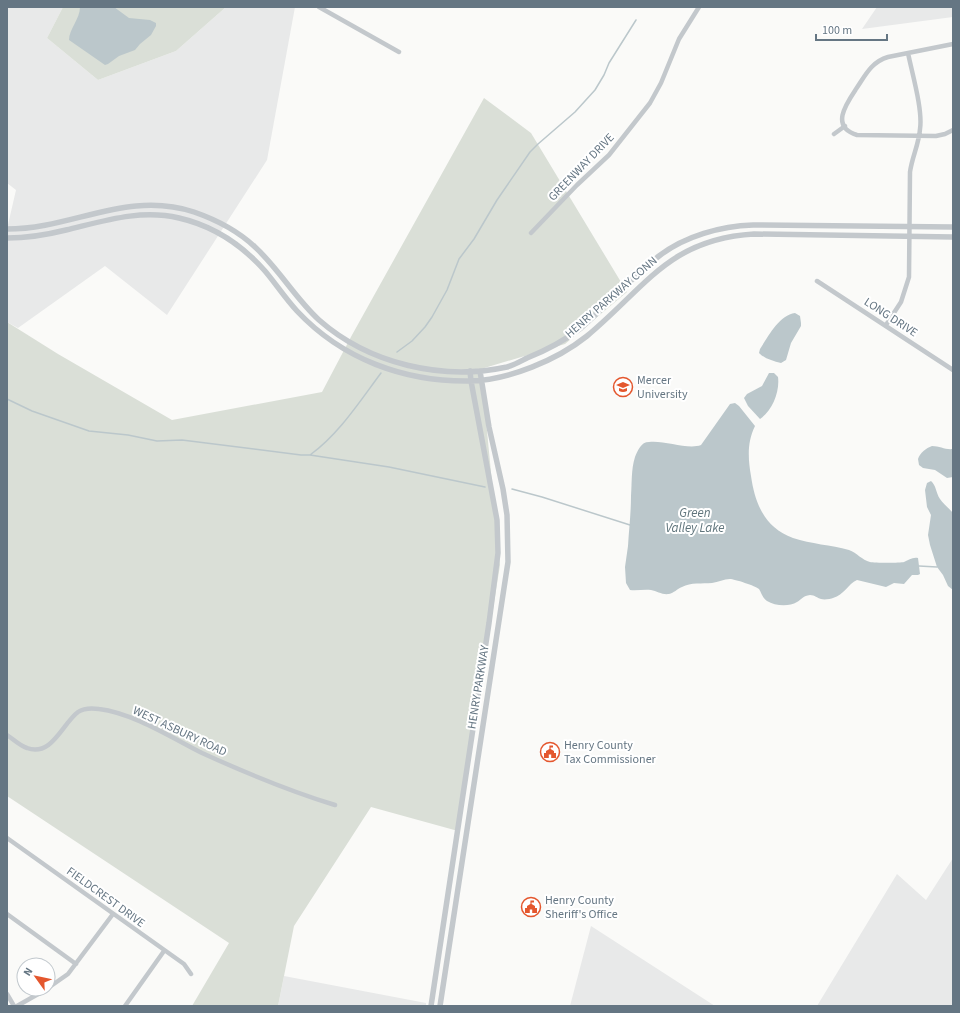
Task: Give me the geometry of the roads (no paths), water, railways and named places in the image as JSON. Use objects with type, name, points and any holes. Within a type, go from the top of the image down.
[{"type":"street","points":[[319,7],[399,52]]},
{"type":"street","name":"GREENWAY DRIVE","points":[[531,233],[578,185],[610,156],[650,103],[658,90],[681,35],[699,7]]},
{"type":"street","points":[[953,44],[884,58],[877,61],[870,68],[844,108],[842,118],[845,126],[857,135],[939,136],[953,130]]},
{"type":"street","points":[[886,325],[901,302],[907,284],[910,236],[910,172],[920,129],[920,114],[908,53]]},
{"type":"street","points":[[834,134],[845,126]]},
{"type":"street","name":"HENRY PARKWAY CONN","points":[[7,230],[44,226],[127,206],[162,206],[192,212],[221,223],[251,244],[309,310],[347,340],[367,351],[395,362],[418,368],[480,371],[508,366],[549,349],[567,339],[596,315],[660,256],[682,242],[710,231],[737,225],[869,225],[953,227]]},
{"type":"street","name":"HENRY PARKWAY CONN","points":[[7,238],[43,235],[120,217],[140,214],[180,218],[212,229],[241,248],[266,272],[286,298],[311,324],[329,339],[349,352],[386,369],[408,375],[436,380],[471,381],[524,370],[541,364],[571,348],[588,335],[648,278],[664,265],[680,254],[727,236],[754,234],[953,237]]},
{"type":"street","name":"LONG DRIVE","points":[[817,281],[953,370]]},
{"type":"street","name":"HENRY PARKWAY","points":[[431,1006],[489,623],[498,553],[496,512],[470,371]]},
{"type":"street","name":"HENRY PARKWAY","points":[[440,1006],[508,562],[506,509],[480,371]]},
{"type":"street","name":"WEST ASBURY ROAD","points":[[7,735],[26,748],[33,750],[40,749],[50,744],[78,712],[88,709],[101,709],[149,726],[200,752],[264,781],[335,804]]},
{"type":"street","name":"FIELDCREST DRIVE","points":[[7,838],[184,964],[191,974]]},
{"type":"street","points":[[7,914],[76,964]]},
{"type":"street","points":[[56,983],[68,974],[113,914]]},
{"type":"street","points":[[125,1006],[164,950]]},
{"type":"street","points":[[7,994],[16,1006],[32,997]]},
{"type":"water","points":[[80,7],[114,7],[129,18],[150,20],[156,23],[156,26],[151,35],[135,50],[119,56],[105,65],[69,40],[69,36],[80,11]]},
{"type":"water","points":[[795,313],[800,316],[801,326],[791,343],[786,360],[781,363],[769,360],[761,355],[759,353],[760,349],[774,327],[784,318]]},
{"type":"water","points":[[769,373],[774,373],[778,377],[778,389],[774,401],[768,411],[760,419],[748,406],[744,398],[747,394],[762,386]]},
{"type":"water","name":"Green Valley Lake","points":[[735,403],[755,426],[749,444],[749,463],[753,486],[755,496],[763,514],[775,528],[783,534],[793,538],[849,550],[864,560],[870,562],[904,562],[912,558],[918,558],[920,574],[912,575],[904,584],[894,583],[886,587],[857,580],[837,597],[820,599],[810,595],[794,604],[786,605],[770,603],[764,598],[759,589],[730,579],[712,583],[689,584],[669,594],[651,590],[630,590],[626,583],[625,567],[631,509],[632,471],[635,457],[639,449],[646,442],[662,442],[683,446],[701,445],[730,404]]},
{"type":"water","points":[[932,446],[953,449],[953,477],[947,478],[935,470],[923,468],[919,465],[918,459],[920,455],[925,449]]},
{"type":"water","points":[[931,481],[941,501],[953,513],[953,590],[948,586],[937,567],[930,545],[928,535],[931,515],[927,507],[925,490],[927,483]]},
{"type":"waterway","points":[[397,352],[412,341],[432,317],[447,290],[459,259],[474,239],[497,200],[530,152],[575,112],[595,90],[609,63],[636,20]]},
{"type":"waterway","points":[[310,455],[321,447],[340,427],[381,373]]},
{"type":"waterway","points":[[7,399],[32,411],[89,431],[128,435],[157,441],[182,440],[310,455],[389,467],[485,487]]},
{"type":"waterway","points":[[512,489],[630,525]]},
{"type":"waterway","points":[[919,566],[937,567]]},
{"type":"place","name":"Mercer University","points":[[623,387]]},
{"type":"place","name":"Henry County Tax Commissioner","points":[[550,752]]},
{"type":"place","name":"Henry County Sheriff's Office","points":[[531,907]]}]
